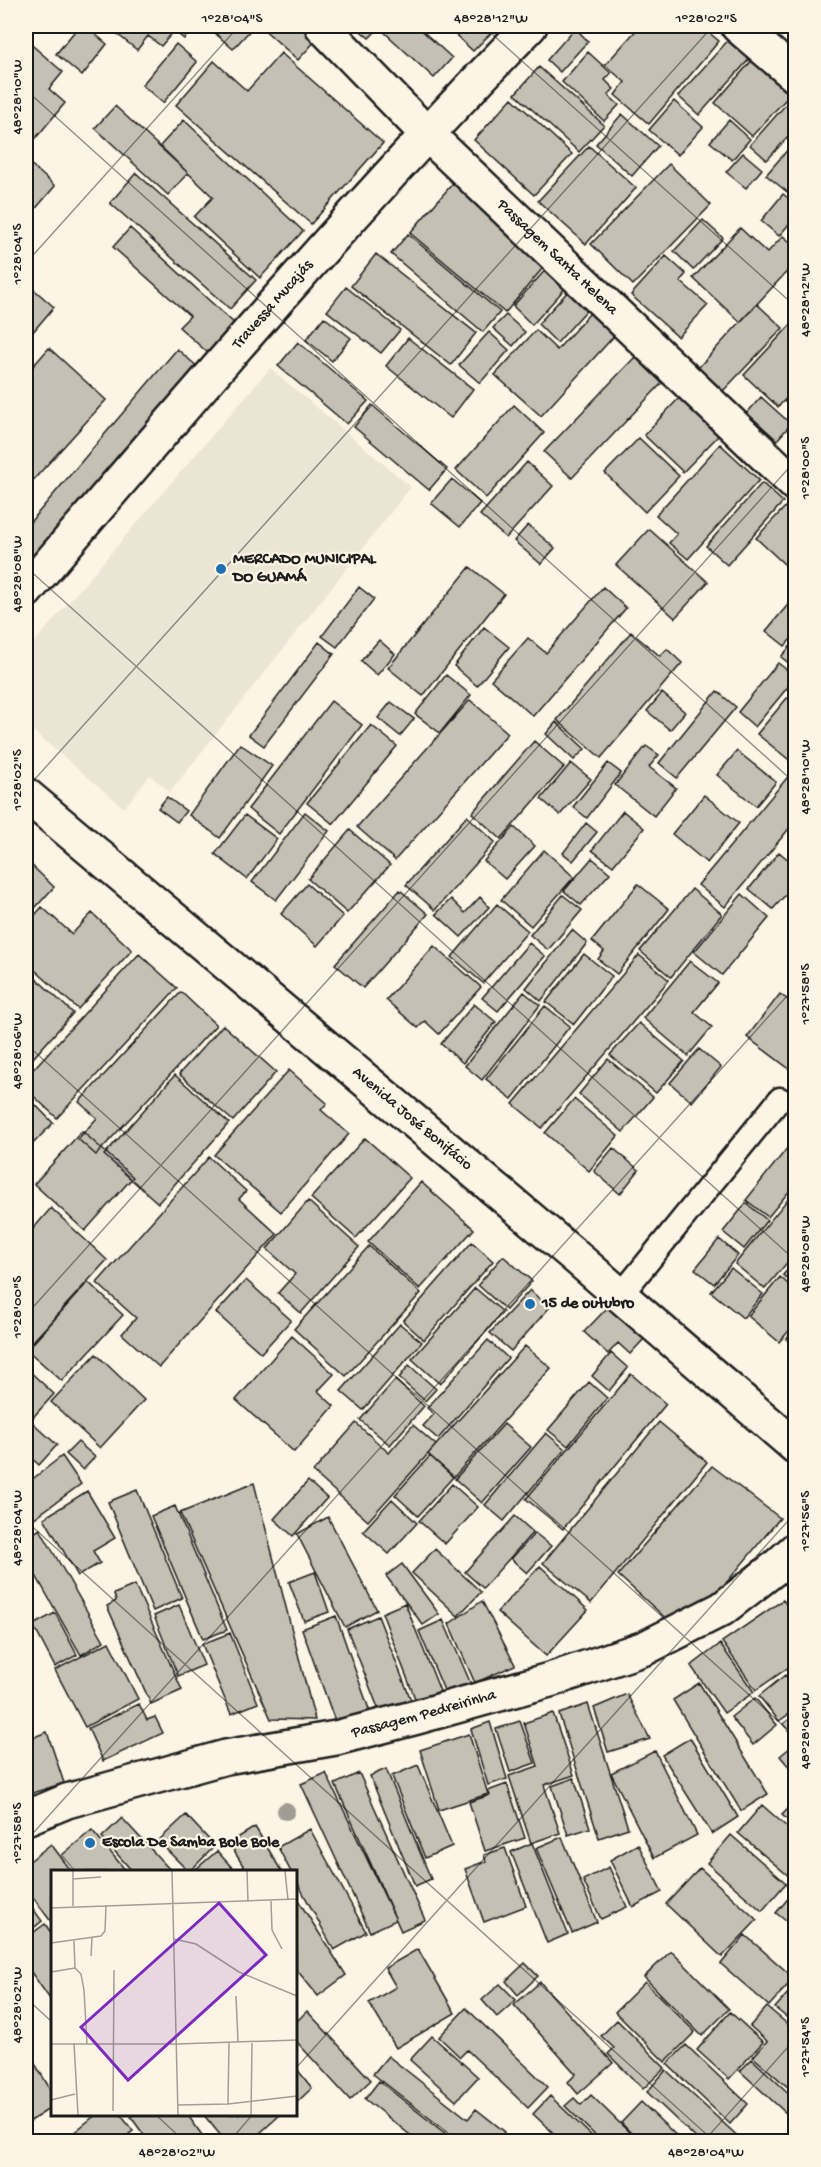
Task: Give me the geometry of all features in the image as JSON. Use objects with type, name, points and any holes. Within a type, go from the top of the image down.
[{"type":"street","name":"Passagem Santa Helena","points":[[322,26],[426,133],[795,485]]},
{"type":"street","name":"Travessa Mucajás","points":[[26,591],[171,420],[426,133],[530,26]]},
{"type":"street","points":[[738,26],[795,75]]},
{"type":"street","name":"Avenida José Bonifácio","points":[[26,795],[620,1296],[795,1447]]},
{"type":"street","name":"Passagem Pedreirinha","points":[[26,1818],[67,1801],[226,1757],[336,1738],[417,1717],[553,1679],[645,1648],[722,1609],[775,1568],[795,1549]]},
{"type":"lane","points":[[620,1296],[780,1099]]},
{"type":"shaded area","name":"MERCADO MUNICIPAL DO GUAMÁ","points":[[270,368],[411,487],[170,792],[150,775],[124,808],[26,725],[26,652]]},
{"type":"building","points":[[79,26],[85,26],[107,44],[82,76],[56,54]]},
{"type":"building","points":[[124,26],[195,26],[184,39],[174,31],[161,46],[148,36],[137,50],[117,34]]},
{"type":"building","points":[[223,26],[254,26],[233,49],[216,34]]},
{"type":"building","points":[[260,26],[305,26],[318,38],[298,60]]},
{"type":"building","points":[[355,26],[381,26],[369,38]]},
{"type":"building","points":[[385,26],[417,26],[452,58],[434,78],[382,30]]},
{"type":"building","points":[[446,26],[485,26],[492,32],[473,51]]},
{"type":"building","points":[[640,26],[701,26],[719,41],[649,124],[615,95],[625,82],[605,65]]},
{"type":"building","points":[[575,28],[588,41],[560,72],[547,60]]},
{"type":"building","points":[[732,36],[753,55],[699,115],[678,96]]},
{"type":"building","points":[[26,40],[63,72],[49,89],[65,103],[30,145],[26,141]]},
{"type":"building","points":[[176,44],[197,62],[163,103],[142,85]]},
{"type":"building","points":[[761,50],[796,88],[752,136],[715,103]]},
{"type":"building","points":[[588,52],[611,73],[605,80],[614,89],[608,95],[619,105],[604,121],[562,82]]},
{"type":"building","points":[[281,53],[383,143],[311,224],[176,105],[214,61],[247,91]]},
{"type":"building","points":[[539,67],[604,125],[579,152],[515,94]]},
{"type":"building","points":[[796,93],[796,128],[767,160],[750,145]]},
{"type":"building","points":[[512,98],[572,154],[534,195],[474,140]]},
{"type":"building","points":[[674,101],[703,127],[678,155],[649,130]]},
{"type":"building","points":[[115,106],[188,173],[168,195],[95,128]]},
{"type":"building","points":[[622,114],[658,146],[632,176],[596,144]]},
{"type":"building","points":[[184,120],[303,231],[260,278],[194,217],[213,197],[160,146]]},
{"type":"building","points":[[729,120],[750,139],[732,160],[710,142]]},
{"type":"building","points":[[796,140],[796,199],[766,175]]},
{"type":"building","points":[[589,146],[636,188],[586,244],[538,201]]},
{"type":"building","points":[[743,153],[762,169],[746,188],[726,172]]},
{"type":"building","points":[[26,160],[55,186],[26,220]]},
{"type":"building","points":[[669,164],[711,205],[633,285],[591,244]]},
{"type":"building","points":[[136,173],[256,280],[230,309],[110,203]]},
{"type":"building","points":[[453,183],[547,263],[505,313],[410,233]]},
{"type":"building","points":[[783,194],[796,204],[796,216],[779,236],[761,221]]},
{"type":"building","points":[[703,220],[723,238],[693,270],[674,251]]},
{"type":"building","points":[[130,228],[235,324],[208,353],[179,327],[190,316],[113,247]]},
{"type":"building","points":[[740,228],[767,253],[783,236],[796,247],[796,262],[740,322],[693,278]]},
{"type":"building","points":[[408,234],[500,312],[483,332],[391,254]]},
{"type":"building","points":[[376,254],[476,333],[451,365],[351,286]]},
{"type":"building","points":[[666,256],[686,274],[680,281],[708,305],[678,337],[631,295]]},
{"type":"building","points":[[549,266],[569,284],[532,325],[513,306]]},
{"type":"building","points":[[30,286],[54,307],[26,340],[26,292]]},
{"type":"building","points":[[573,286],[593,303],[557,343],[538,324]]},
{"type":"building","points":[[346,287],[400,330],[381,353],[327,311]]},
{"type":"building","points":[[757,304],[783,328],[723,391],[698,368]]},
{"type":"building","points":[[590,313],[615,335],[541,416],[495,375],[536,330],[557,350]]},
{"type":"building","points":[[506,315],[525,332],[513,346],[493,328]]},
{"type":"building","points":[[324,317],[351,338],[332,361],[306,340]]},
{"type":"building","points":[[796,319],[796,388],[778,407],[744,375]]},
{"type":"building","points":[[489,332],[509,350],[480,383],[459,365]]},
{"type":"building","points":[[408,338],[473,389],[451,418],[386,366]]},
{"type":"building","points":[[298,342],[368,401],[347,424],[278,366]]},
{"type":"building","points":[[49,348],[106,400],[26,488],[26,374]]},
{"type":"building","points":[[177,349],[199,368],[26,571],[26,527]]},
{"type":"building","points":[[635,357],[662,383],[572,478],[544,452]]},
{"type":"building","points":[[796,391],[796,411],[785,402]]},
{"type":"building","points":[[680,397],[719,435],[683,472],[644,435]]},
{"type":"building","points":[[761,397],[791,424],[777,440],[747,413]]},
{"type":"building","points":[[372,405],[447,469],[429,490],[354,427]]},
{"type":"building","points":[[514,405],[544,433],[486,498],[456,470]]},
{"type":"building","points":[[639,438],[679,476],[645,512],[605,473]]},
{"type":"building","points":[[720,444],[759,480],[688,559],[669,543],[677,534],[656,515]]},
{"type":"building","points":[[527,462],[553,486],[506,538],[480,515]]},
{"type":"building","points":[[452,479],[480,503],[460,527],[431,503]]},
{"type":"building","points":[[762,483],[783,502],[727,565],[706,546]]},
{"type":"building","points":[[786,506],[796,515],[796,575],[756,538]]},
{"type":"building","points":[[528,525],[555,548],[541,564],[514,541]]},
{"type":"building","points":[[649,529],[708,582],[675,618],[616,565]]},
{"type":"building","points":[[470,567],[504,594],[423,696],[388,668]]},
{"type":"building","points":[[359,587],[374,599],[337,647],[322,636]]},
{"type":"building","points":[[603,587],[626,608],[533,716],[491,680],[528,638],[546,653]]},
{"type":"building","points":[[796,595],[796,633],[785,646],[766,631]]},
{"type":"building","points":[[484,627],[509,647],[477,686],[454,666]]},
{"type":"building","points":[[631,632],[660,656],[667,649],[682,663],[601,758],[557,720]]},
{"type":"building","points":[[379,640],[395,654],[377,675],[361,661]]},
{"type":"building","points":[[796,640],[796,669],[781,657]]},
{"type":"building","points":[[319,642],[334,654],[264,746],[249,735]]},
{"type":"building","points":[[778,663],[796,677],[755,727],[738,712]]},
{"type":"building","points":[[446,675],[471,695],[440,733],[415,714]]},
{"type":"building","points":[[717,691],[736,707],[677,778],[659,763]]},
{"type":"building","points":[[662,693],[685,712],[670,730],[647,711]]},
{"type":"building","points":[[787,698],[796,705],[796,760],[793,763],[757,734]]},
{"type":"building","points":[[470,700],[508,733],[395,860],[357,827]]},
{"type":"building","points":[[331,701],[362,725],[279,834],[248,809]]},
{"type":"building","points":[[391,702],[414,719],[400,736],[378,718]]},
{"type":"building","points":[[556,722],[585,749],[574,760],[546,734]]},
{"type":"building","points":[[371,725],[397,746],[333,824],[307,803]]},
{"type":"building","points":[[534,741],[564,767],[501,839],[472,813]]},
{"type":"building","points":[[240,744],[272,766],[220,838],[189,815]]},
{"type":"building","points":[[646,746],[659,755],[649,767],[676,788],[654,816],[615,785]]},
{"type":"building","points":[[737,751],[776,782],[756,806],[717,775]]},
{"type":"building","points":[[571,763],[591,779],[560,815],[541,799]]},
{"type":"building","points":[[608,763],[621,773],[587,818],[573,807]]},
{"type":"building","points":[[796,767],[796,820],[725,907],[698,885]]},
{"type":"building","points":[[704,795],[739,823],[707,863],[672,834]]},
{"type":"building","points":[[167,797],[186,811],[177,822],[158,808]]},
{"type":"building","points":[[623,811],[644,828],[613,866],[592,850]]},
{"type":"building","points":[[305,812],[329,831],[276,900],[252,882]]},
{"type":"building","points":[[245,815],[277,839],[247,879],[215,854]]},
{"type":"building","points":[[467,816],[495,842],[435,910],[406,885]]},
{"type":"building","points":[[586,823],[597,832],[573,861],[563,853]]},
{"type":"building","points":[[514,827],[535,846],[505,879],[484,861]]},
{"type":"building","points":[[350,830],[390,865],[347,913],[308,879]]},
{"type":"building","points":[[544,850],[574,877],[531,926],[501,900]]},
{"type":"building","points":[[779,852],[796,866],[796,883],[773,909],[749,889]]},
{"type":"building","points":[[592,858],[610,873],[581,905],[564,891]]},
{"type":"building","points":[[26,860],[54,887],[26,918]]},
{"type":"building","points":[[307,884],[343,916],[317,946],[281,914]]},
{"type":"building","points":[[638,884],[669,909],[617,974],[598,959],[604,951],[592,941]]},
{"type":"building","points":[[692,889],[722,914],[671,977],[640,951]]},
{"type":"building","points":[[400,890],[428,914],[363,988],[335,964]]},
{"type":"building","points":[[742,894],[769,918],[722,975],[694,952]]},
{"type":"building","points":[[563,895],[582,910],[548,950],[530,935]]},
{"type":"building","points":[[480,897],[489,907],[461,937],[436,914],[451,899],[465,913]]},
{"type":"building","points":[[497,904],[528,931],[483,983],[452,957]]},
{"type":"building","points":[[42,907],[72,934],[92,913],[132,950],[78,1009],[26,962],[26,925]]},
{"type":"building","points":[[572,930],[587,943],[541,1001],[526,988]]},
{"type":"building","points":[[529,943],[545,956],[498,1011],[482,998]]},
{"type":"building","points":[[434,946],[481,987],[439,1034],[425,1021],[418,1028],[386,1000]]},
{"type":"building","points":[[139,954],[177,988],[57,1118],[26,1089],[26,1077]]},
{"type":"building","points":[[584,954],[612,976],[574,1024],[546,1002]]},
{"type":"building","points":[[639,955],[669,980],[542,1128],[513,1104]]},
{"type":"building","points":[[690,961],[718,983],[694,1012],[712,1027],[688,1056],[643,1018]]},
{"type":"building","points":[[26,969],[73,1013],[26,1066]]},
{"type":"building","points":[[181,992],[216,1025],[96,1155],[78,1139],[97,1118],[79,1102]]},
{"type":"building","points":[[524,992],[540,1005],[482,1080],[465,1066]]},
{"type":"building","points":[[780,994],[796,1006],[796,1074],[747,1037]]},
{"type":"building","points":[[474,1004],[496,1022],[463,1063],[441,1044]]},
{"type":"building","points":[[545,1006],[570,1026],[512,1099],[486,1079]]},
{"type":"building","points":[[639,1023],[684,1061],[656,1093],[610,1055]]},
{"type":"building","points":[[223,1025],[276,1072],[233,1121],[179,1074]]},
{"type":"building","points":[[699,1049],[721,1067],[692,1102],[670,1083]]},
{"type":"building","points":[[608,1059],[653,1097],[623,1132],[579,1094]]},
{"type":"building","points":[[289,1070],[327,1103],[321,1110],[349,1134],[281,1212],[214,1155]]},
{"type":"building","points":[[175,1075],[229,1123],[158,1203],[104,1155]]},
{"type":"building","points":[[26,1095],[53,1123],[26,1151]]},
{"type":"building","points":[[574,1099],[618,1136],[589,1171],[545,1133]]},
{"type":"building","points":[[82,1131],[133,1177],[85,1231],[34,1184]]},
{"type":"building","points":[[365,1138],[410,1178],[356,1238],[311,1198]]},
{"type":"building","points":[[792,1142],[796,1145],[796,1183],[768,1217],[746,1200]]},
{"type":"building","points":[[613,1148],[639,1170],[620,1194],[594,1171]]},
{"type":"building","points":[[209,1157],[246,1191],[239,1199],[277,1234],[159,1367],[122,1334],[136,1318],[97,1283]]},
{"type":"building","points":[[421,1182],[474,1229],[420,1289],[368,1242]]},
{"type":"building","points":[[796,1189],[796,1252],[765,1289],[735,1264]]},
{"type":"building","points":[[308,1201],[359,1247],[301,1313],[278,1293],[295,1274],[267,1249]]},
{"type":"building","points":[[746,1203],[767,1220],[744,1249],[723,1232]]},
{"type":"building","points":[[51,1208],[107,1260],[26,1349],[26,1237]]},
{"type":"building","points":[[719,1239],[738,1255],[714,1284],[695,1269]]},
{"type":"building","points":[[472,1242],[493,1261],[424,1340],[403,1321]]},
{"type":"building","points":[[369,1246],[421,1293],[346,1376],[294,1329]]},
{"type":"building","points":[[503,1256],[532,1281],[506,1310],[478,1285]]},
{"type":"building","points":[[796,1260],[796,1286],[783,1275]]},
{"type":"building","points":[[731,1268],[763,1294],[743,1318],[711,1292]]},
{"type":"building","points":[[780,1277],[796,1291],[796,1323],[779,1342],[748,1316]]},
{"type":"building","points":[[246,1280],[291,1320],[261,1353],[216,1313]]},
{"type":"building","points":[[88,1282],[123,1315],[62,1381],[27,1350]]},
{"type":"building","points":[[475,1288],[503,1312],[440,1384],[412,1359]]},
{"type":"building","points":[[530,1290],[549,1308],[511,1351],[490,1333]]},
{"type":"building","points":[[609,1306],[644,1339],[630,1354],[618,1343],[608,1354],[584,1332]]},
{"type":"building","points":[[400,1324],[422,1342],[363,1410],[341,1391]]},
{"type":"building","points":[[796,1327],[796,1348],[786,1339]]},
{"type":"building","points":[[292,1336],[334,1374],[318,1391],[334,1406],[294,1452],[236,1400]]},
{"type":"building","points":[[488,1340],[508,1358],[438,1439],[423,1426],[434,1414],[427,1408]]},
{"type":"building","points":[[525,1346],[551,1368],[454,1477],[428,1454]]},
{"type":"building","points":[[611,1353],[628,1368],[609,1391],[592,1376]]},
{"type":"building","points":[[96,1354],[144,1400],[100,1448],[51,1402]]},
{"type":"building","points":[[409,1365],[436,1389],[425,1401],[399,1378]]},
{"type":"building","points":[[26,1368],[54,1394],[27,1424],[26,1423]]},
{"type":"building","points":[[631,1374],[666,1404],[563,1529],[526,1499]]},
{"type":"building","points":[[395,1380],[424,1406],[390,1445],[360,1420]]},
{"type":"building","points":[[589,1382],[607,1398],[568,1446],[548,1430]]},
{"type":"building","points":[[32,1422],[57,1445],[39,1465],[26,1453],[26,1427]]},
{"type":"building","points":[[659,1422],[707,1462],[591,1603],[543,1563]]},
{"type":"building","points":[[356,1423],[389,1453],[413,1425],[436,1445],[368,1521],[313,1472]]},
{"type":"building","points":[[504,1424],[531,1447],[482,1503],[455,1479]]},
{"type":"building","points":[[546,1433],[565,1449],[504,1521],[485,1505]]},
{"type":"building","points":[[78,1442],[95,1457],[83,1470],[66,1454]]},
{"type":"building","points":[[62,1456],[81,1484],[26,1524],[26,1484]]},
{"type":"building","points":[[430,1456],[453,1477],[418,1516],[395,1495]]},
{"type":"building","points":[[712,1466],[780,1518],[708,1605],[671,1623],[618,1575]]},
{"type":"building","points":[[308,1481],[327,1498],[293,1536],[274,1519]]},
{"type":"building","points":[[254,1483],[315,1720],[271,1719],[180,1513]]},
{"type":"building","points":[[452,1484],[478,1507],[445,1544],[419,1521]]},
{"type":"building","points":[[137,1490],[182,1598],[153,1611],[108,1502]]},
{"type":"building","points":[[87,1491],[115,1538],[93,1551],[100,1563],[78,1576],[44,1518]]},
{"type":"building","points":[[392,1499],[417,1523],[389,1554],[363,1531]]},
{"type":"building","points":[[175,1506],[227,1630],[203,1639],[151,1516]]},
{"type":"building","points":[[515,1516],[533,1532],[483,1588],[465,1572]]},
{"type":"building","points":[[328,1517],[377,1610],[345,1627],[297,1534]]},
{"type":"building","points":[[40,1529],[104,1641],[81,1655],[26,1558],[26,1538]]},
{"type":"building","points":[[535,1533],[551,1546],[527,1573],[511,1559]]},
{"type":"building","points":[[435,1549],[481,1592],[458,1616],[412,1573]]},
{"type":"building","points":[[402,1564],[439,1614],[423,1625],[386,1576]]},
{"type":"building","points":[[540,1566],[588,1610],[546,1656],[497,1612]]},
{"type":"building","points":[[315,1572],[329,1612],[304,1621],[289,1582]]},
{"type":"building","points":[[135,1585],[182,1690],[151,1704],[107,1606],[116,1601],[114,1594]]},
{"type":"building","points":[[783,1600],[796,1618],[796,1662],[756,1690],[722,1642]]},
{"type":"building","points":[[482,1601],[515,1665],[475,1683],[449,1624]]},
{"type":"building","points":[[405,1603],[440,1691],[416,1701],[382,1613]]},
{"type":"building","points":[[179,1605],[204,1665],[178,1676],[154,1616]]},
{"type":"building","points":[[55,1613],[77,1655],[55,1667],[33,1625]]},
{"type":"building","points":[[336,1616],[370,1712],[336,1724],[302,1629]]},
{"type":"building","points":[[378,1616],[413,1705],[382,1718],[347,1629]]},
{"type":"building","points":[[443,1620],[471,1684],[446,1695],[419,1631]]},
{"type":"building","points":[[230,1633],[258,1703],[231,1714],[202,1644]]},
{"type":"building","points":[[109,1642],[138,1699],[85,1727],[55,1670]]},
{"type":"building","points":[[720,1644],[754,1692],[724,1713],[691,1666]]},
{"type":"building","points":[[785,1675],[796,1689],[796,1709],[779,1721],[759,1696]]},
{"type":"building","points":[[699,1683],[768,1794],[741,1811],[673,1700]]},
{"type":"building","points":[[627,1694],[650,1739],[608,1752],[594,1708]]},
{"type":"building","points":[[755,1698],[777,1725],[753,1745],[731,1717]]},
{"type":"building","points":[[139,1704],[147,1720],[155,1717],[163,1733],[103,1761],[88,1728]]},
{"type":"building","points":[[588,1704],[628,1828],[599,1838],[559,1714]]},
{"type":"building","points":[[553,1713],[574,1775],[544,1785],[560,1833],[531,1843],[509,1776],[538,1766],[524,1723]]},
{"type":"building","points":[[796,1714],[796,1739],[783,1724]]},
{"type":"building","points":[[520,1721],[535,1763],[510,1772],[496,1729]]},
{"type":"building","points":[[490,1722],[507,1779],[488,1785],[471,1729]]},
{"type":"building","points":[[47,1732],[64,1783],[26,1795],[26,1740]]},
{"type":"building","points":[[469,1734],[488,1794],[439,1810],[420,1750]]},
{"type":"building","points":[[690,1738],[738,1817],[712,1834],[662,1755]]},
{"type":"building","points":[[791,1747],[796,1752],[796,1775],[780,1756]]},
{"type":"building","points":[[655,1751],[697,1835],[654,1858],[611,1773]]},
{"type":"building","points":[[418,1765],[452,1846],[425,1858],[392,1776]]},
{"type":"building","points":[[386,1769],[431,1879],[415,1886],[370,1776]]},
{"type":"building","points":[[326,1773],[396,1920],[370,1932],[301,1784]]},
{"type":"building","points":[[359,1773],[425,1920],[401,1931],[335,1784]]},
{"type":"building","points":[[574,1778],[590,1828],[568,1835],[552,1786]]},
{"type":"building","points":[[507,1784],[525,1838],[485,1851],[469,1802],[490,1795],[488,1791]]},
{"type":"building","points":[[796,1801],[796,1827],[782,1815]]},
{"type":"building","points":[[762,1805],[796,1835],[796,1873],[791,1878],[738,1833]]},
{"type":"building","points":[[186,1815],[215,1846],[191,1870],[187,1870],[158,1841]]},
{"type":"building","points":[[122,1818],[170,1870],[131,1870],[102,1837]]},
{"type":"building","points":[[255,1827],[281,1870],[246,1870],[229,1843]]},
{"type":"building","points":[[310,1829],[366,1932],[334,1950],[297,1882],[297,1870],[290,1870],[278,1847]]},
{"type":"building","name":"Escola De Samba Bole Bole","points":[[92,1830],[125,1870],[74,1870],[62,1855]]},
{"type":"building","points":[[731,1835],[786,1883],[762,1911],[707,1863]]},
{"type":"building","points":[[562,1837],[597,1922],[572,1933],[536,1848]]},
{"type":"building","points":[[532,1843],[568,1934],[547,1943],[511,1852]]},
{"type":"building","points":[[51,1844],[70,1870],[51,1870],[51,1922],[26,1888],[26,1864]]},
{"type":"building","points":[[638,1844],[662,1892],[633,1907],[610,1860]]},
{"type":"building","points":[[505,1848],[526,1906],[484,1922],[465,1869],[486,1861],[484,1855]]},
{"type":"building","points":[[217,1851],[234,1870],[195,1870]]},
{"type":"building","points":[[609,1867],[627,1907],[601,1919],[583,1880]]},
{"type":"building","points":[[700,1868],[757,1920],[722,1957],[666,1904]]},
{"type":"building","points":[[796,1889],[796,1929],[776,1913]]},
{"type":"building","points":[[26,1899],[42,1921],[26,1934]]},
{"type":"building","points":[[297,1899],[346,1975],[318,1996],[297,1970]]},
{"type":"building","points":[[45,1924],[51,1933],[51,2001],[26,1965],[26,1938]]},
{"type":"building","points":[[745,1935],[794,1978],[769,2006],[721,1964]]},
{"type":"building","points":[[418,1949],[455,2013],[396,2048],[369,2003],[396,1987],[385,1968]]},
{"type":"building","points":[[671,1951],[729,2009],[702,2036],[644,1977]]},
{"type":"building","points":[[525,1963],[538,1976],[518,1995],[506,1981]]},
{"type":"building","points":[[540,1982],[613,2063],[578,2094],[568,2082],[576,2074],[514,2005]]},
{"type":"building","points":[[645,1982],[695,2032],[665,2062],[615,2012]]},
{"type":"building","points":[[500,1984],[516,2000],[497,2017],[482,2000]]},
{"type":"building","points":[[796,1984],[796,2025],[775,2008]]},
{"type":"building","points":[[767,2007],[796,2031],[796,2094],[753,2057],[767,2041],[750,2026]]},
{"type":"building","points":[[466,2008],[548,2087],[528,2108],[467,2050],[460,2057],[439,2037]]},
{"type":"building","points":[[307,2011],[371,2080],[350,2100],[297,2042],[297,2021]]},
{"type":"building","points":[[730,2012],[763,2042],[729,2079],[697,2050]]},
{"type":"building","points":[[617,2020],[665,2068],[643,2089],[608,2054],[614,2048],[601,2036]]},
{"type":"building","points":[[432,2036],[478,2077],[456,2101],[410,2060]]},
{"type":"building","points":[[686,2045],[748,2104],[730,2124],[667,2064]]},
{"type":"building","points":[[26,2049],[51,2090],[51,2108],[26,2124]]},
{"type":"building","points":[[388,2056],[468,2119],[476,2109],[505,2132],[498,2142],[460,2142],[373,2074]]},
{"type":"building","points":[[752,2059],[796,2100],[796,2107],[788,2115],[740,2071]]},
{"type":"building","points":[[297,2069],[312,2088],[297,2102]]},
{"type":"building","points":[[666,2070],[744,2142],[700,2142],[647,2092]]},
{"type":"building","points":[[379,2081],[456,2142],[419,2142],[365,2099]]},
{"type":"building","points":[[591,2095],[639,2142],[602,2142],[565,2106],[574,2098],[581,2105]]},
{"type":"building","points":[[550,2096],[598,2142],[563,2142],[533,2114]]},
{"type":"building","points":[[641,2102],[683,2142],[640,2142],[621,2123]]},
{"type":"building","points":[[94,2116],[122,2116],[133,2131],[129,2134],[135,2142],[62,2142]]},
{"type":"building","points":[[188,2116],[207,2142],[149,2142],[131,2117]]},
{"type":"building","points":[[205,2116],[279,2116],[250,2142],[226,2142]]},
{"type":"place","name":"MERCADO MUNICIPAL DO GUAMÁ","points":[[221,569]]},
{"type":"place","name":"15 de outubro","points":[[530,1304]]},
{"type":"place","name":"Escola De Samba Bole Bole","points":[[90,1843]]}]
